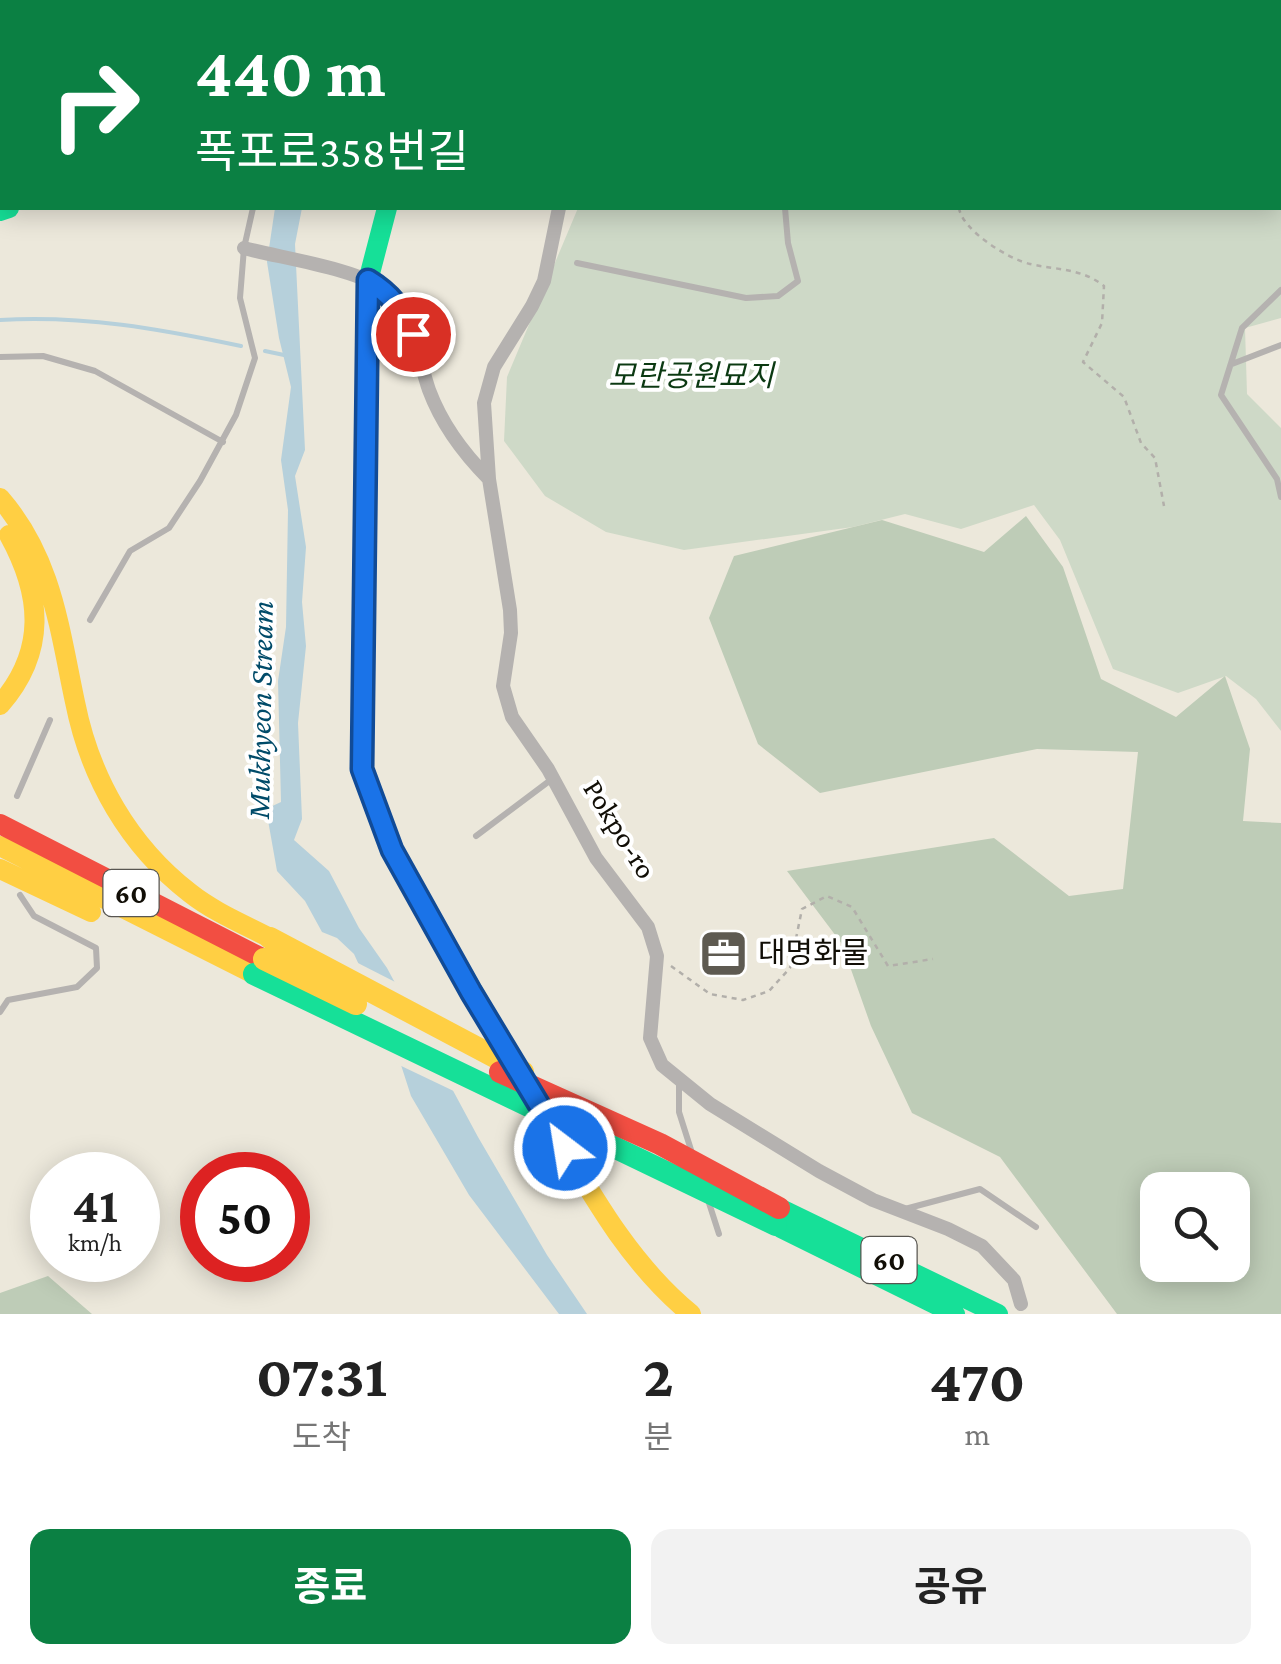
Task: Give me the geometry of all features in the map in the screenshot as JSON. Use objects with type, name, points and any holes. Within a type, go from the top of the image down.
[{"type":"main road","points":[[386,210],[357,278],[362,769],[392,850],[471,992],[602,1210],[666,1296],[691,1314]]},
{"type":"main road","points":[[0,498],[26,532],[52,585],[79,725],[95,774],[117,816],[148,855],[259,964]]},
{"type":"main road","points":[[0,524],[26,568],[34,596],[36,626],[22,675],[0,704]]},
{"type":"main road","name":"60","points":[[0,824],[259,964],[576,1127],[998,1314]]},
{"type":"main road","name":"60","points":[[0,846],[660,1144],[777,1217],[954,1314]]},
{"type":"main road","points":[[0,870],[259,964]]},
{"type":"street","name":"Pokpo-ro","points":[[559,210],[544,281],[486,386],[489,480],[510,610],[504,696],[512,717],[553,778],[596,858],[648,927],[658,956]]},
{"type":"street","points":[[244,248],[357,278],[384,290],[401,307],[448,430],[489,480]]},
{"type":"street","points":[[658,956],[650,1038],[657,1058],[679,1082],[819,1170],[982,1246],[1014,1280],[1020,1304]]},
{"type":"lane","points":[[90,620],[130,550],[169,528],[223,442],[250,379],[254,358],[240,298],[244,248],[253,210]]},
{"type":"lane","points":[[577,263],[746,298],[778,296],[798,281],[788,243],[785,210]]},
{"type":"lane","points":[[1281,290],[1242,328],[1221,394],[1277,479],[1281,497]]},
{"type":"lane","points":[[1231,364],[1281,345]]},
{"type":"lane","points":[[0,357],[43,356],[94,371],[223,442]]},
{"type":"lane","points":[[17,796],[50,720]]},
{"type":"lane","points":[[476,836],[553,778]]},
{"type":"lane","points":[[0,1012],[8,1000],[76,986],[97,968],[96,948],[34,916],[20,895]]},
{"type":"lane","points":[[679,1082],[679,1112],[719,1234]]},
{"type":"lane","points":[[899,1210],[980,1189],[1036,1226]]},
{"type":"path","points":[[959,210],[960,216],[982,239],[1027,264],[1090,275],[1104,286],[1102,323],[1083,362],[1124,397],[1141,443],[1155,458],[1164,506]]},
{"type":"path","points":[[658,956],[710,994],[744,1000],[770,991],[790,968],[802,909],[826,896],[852,907],[888,966],[933,959]]},
{"type":"green space","name":"모란공원묘지","points":[[577,210],[1281,210],[1281,318],[1245,328],[1247,394],[1281,428],[1281,731],[1256,699],[1226,676],[1178,693],[1113,669],[1060,540],[1034,505],[961,529],[905,514],[853,527],[684,550],[606,532],[545,496],[504,441],[507,377]]},
{"type":"green space","points":[[1026,516],[1063,567],[1101,679],[1176,717],[1225,676],[1250,749],[1243,821],[1281,823],[1281,1314],[1117,1314],[1000,1157],[912,1113],[871,1026],[842,944],[787,871],[994,838],[1069,896],[1123,889],[1138,752],[1037,749],[820,793],[758,744],[709,618],[734,556],[882,520],[984,552]]},
{"type":"green space","points":[[31,1282],[55,1282],[92,1314],[0,1314],[0,1293]]},
{"type":"water","points":[[275,210],[302,210],[295,244],[305,450],[295,476],[306,547],[302,602],[306,646],[298,723],[302,819],[294,840],[329,871],[359,928],[387,968],[478,1137],[547,1255],[587,1314],[559,1314],[469,1195],[411,1096],[392,1037],[354,954],[337,938],[322,932],[305,901],[277,871],[266,809],[281,802],[278,681],[286,627],[288,510],[281,460],[291,387],[267,262]]},
{"type":"pier","points":[[352,960],[403,986],[460,1094],[395,1063]]},
{"type":"waterway","points":[[0,320],[122,325],[241,346]]},
{"type":"waterway","points":[[265,351],[284,355]]},
{"type":"traffic: fast","points":[[386,210],[368,281],[362,769],[392,850],[518,1070]]},
{"type":"traffic: fast","points":[[254,974],[776,1225]]},
{"type":"traffic: fast","points":[[779,1208],[998,1314]]},
{"type":"traffic: fast","points":[[781,1228],[955,1314]]},
{"type":"traffic: slow","points":[[0,498],[42,569],[58,620],[82,730],[115,808],[148,854],[190,893],[270,938]]},
{"type":"traffic: slow","points":[[0,705],[26,664],[34,622],[28,579],[9,535]]},
{"type":"traffic: slow","points":[[0,846],[254,974]]},
{"type":"traffic: slow","points":[[0,869],[91,912]]},
{"type":"traffic: slow","points":[[270,938],[523,1072]]},
{"type":"traffic: slow","points":[[264,959],[356,1004]]},
{"type":"traffic: slow","points":[[543,1112],[627,1245],[667,1293],[691,1314]]},
{"type":"traffic: jam","points":[[0,824],[264,959]]},
{"type":"traffic: jam","points":[[500,1072],[660,1144],[779,1208]]},
{"type":"place","name":"대명화물","points":[[723,953]]},
{"type":"route","points":[[413,334],[401,307],[368,280],[362,769],[392,850],[565,1148]]},
{"type":"water label","name":"Mukhyeon Stream","points":[[260,710]]}]
